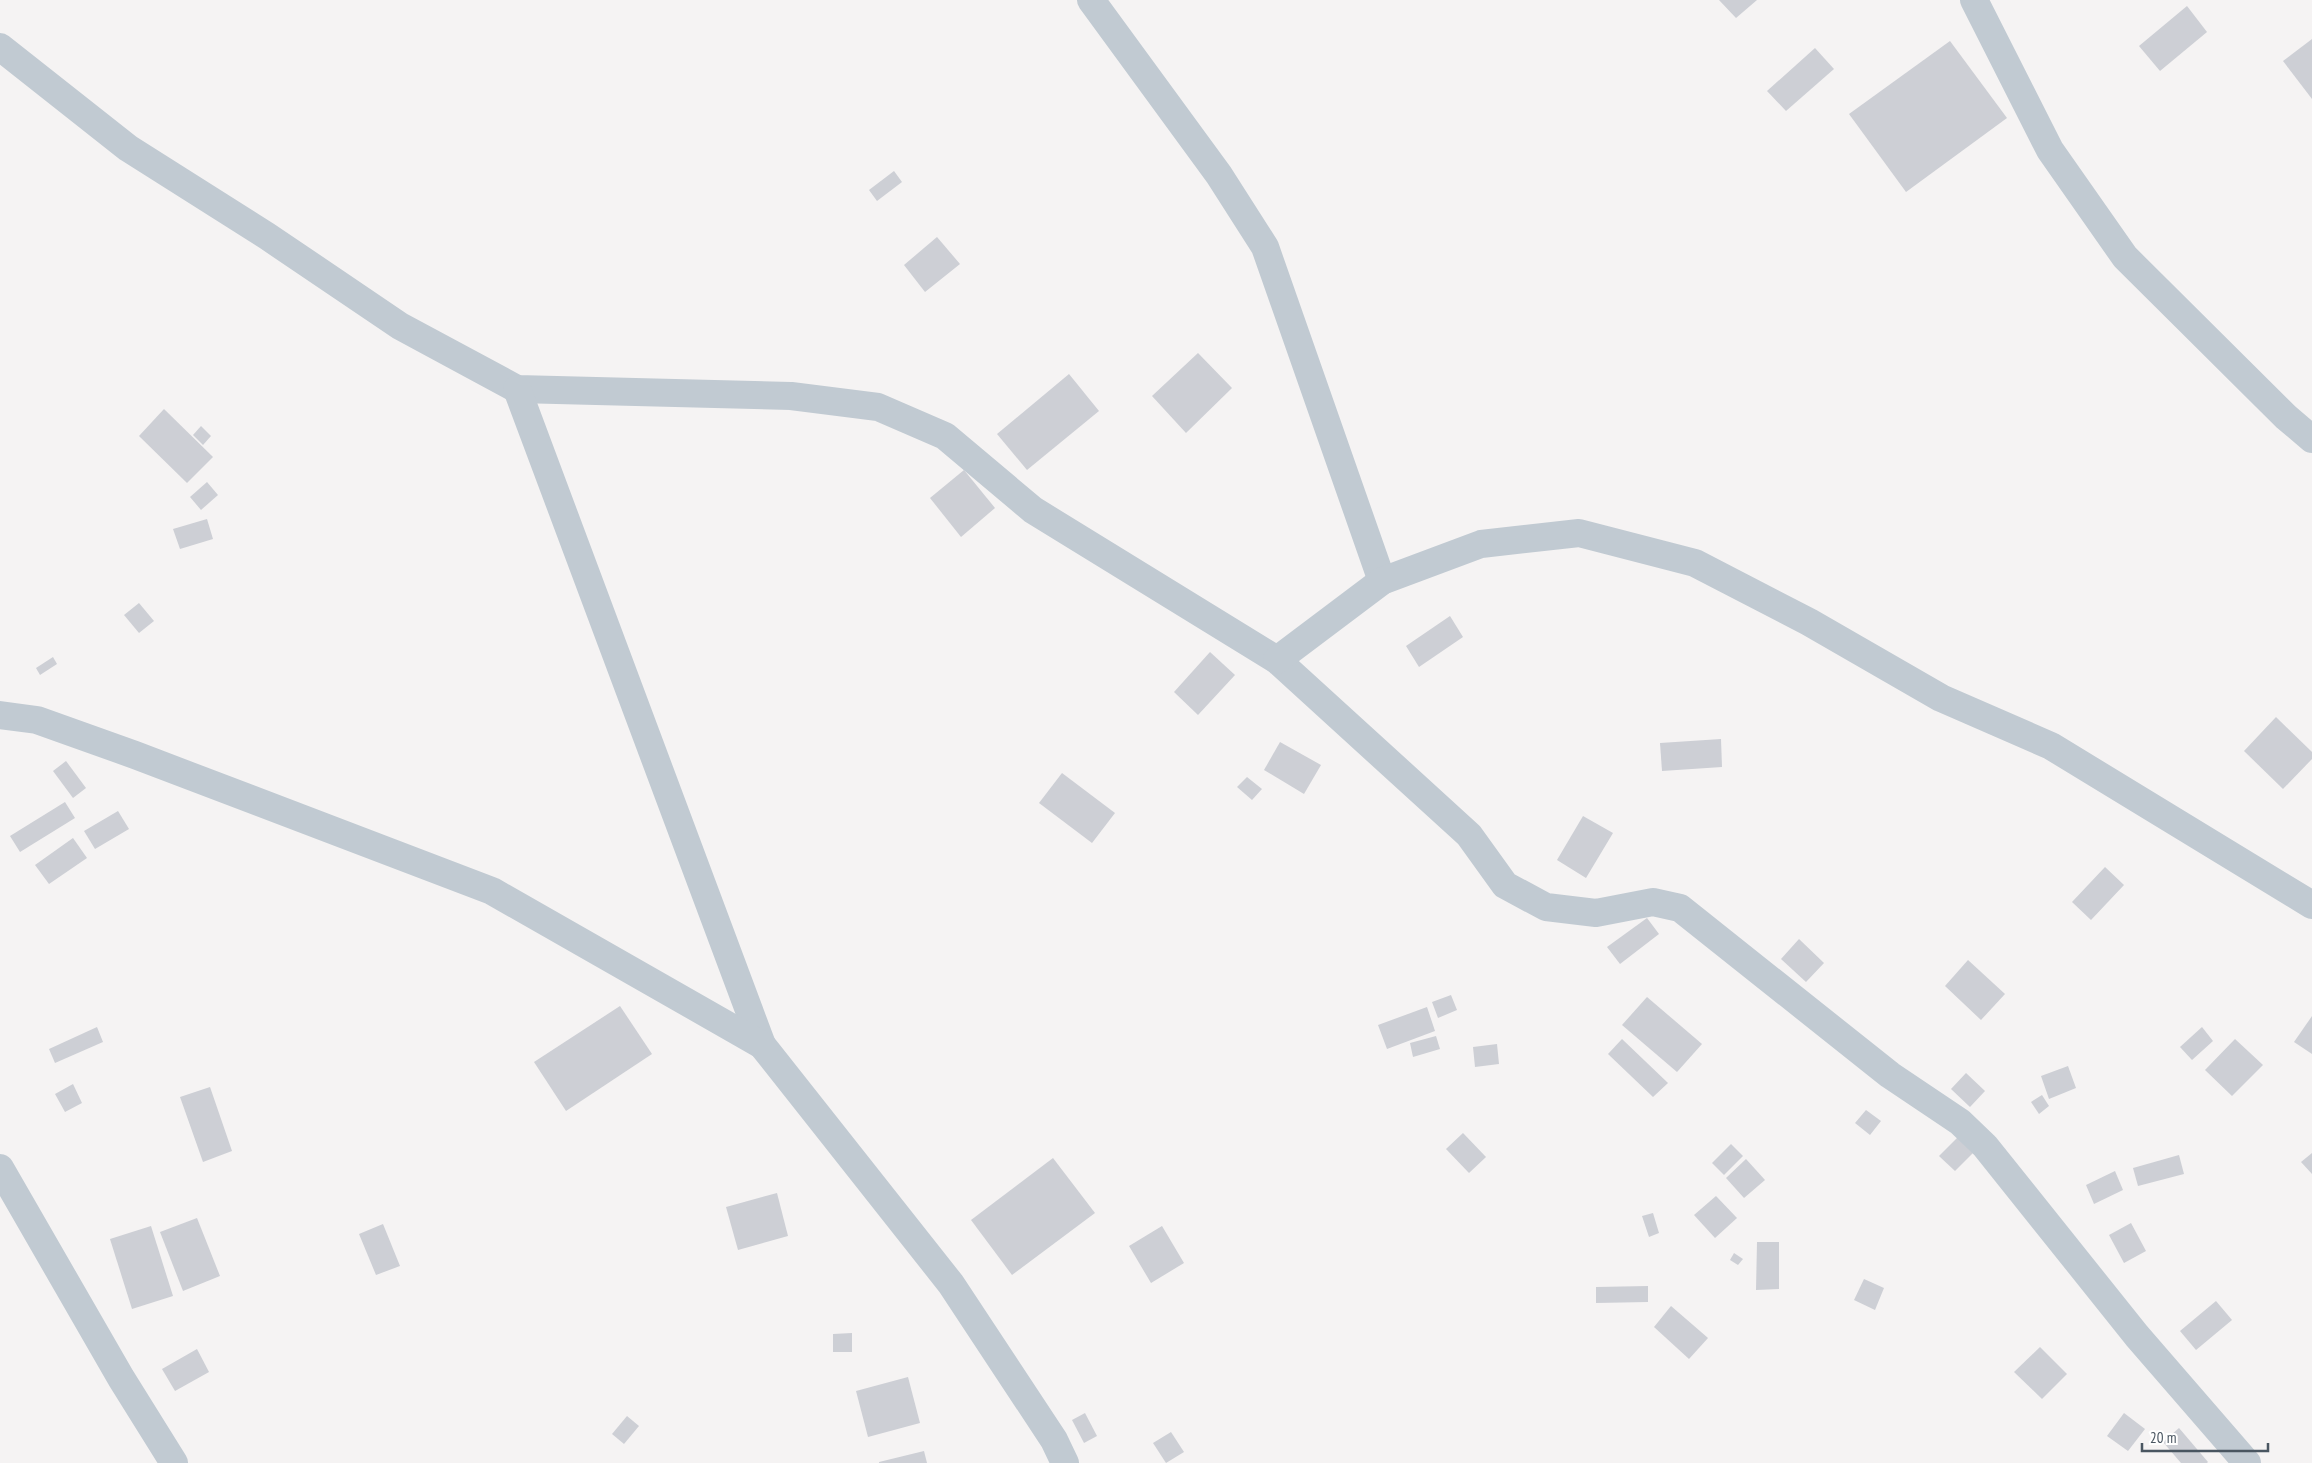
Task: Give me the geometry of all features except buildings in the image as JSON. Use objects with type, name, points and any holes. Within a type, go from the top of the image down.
[{"type":"street","points":[[1091,0],[1219,175],[1265,247],[1382,581]]},
{"type":"street","points":[[1974,0],[2050,150],[2125,257],[2286,418],[2312,439]]},
{"type":"street","points":[[0,47],[128,148],[268,236],[400,326],[518,390],[790,396],[878,407],[945,436],[1033,510],[1277,660],[1470,835],[1506,885],[1546,907],[1596,913],[1653,902],[1680,908],[1890,1075],[1960,1122],[1985,1146],[2137,1336],[2247,1463]]},
{"type":"street","points":[[518,390],[762,1045],[951,1284],[1054,1440],[1065,1463]]},
{"type":"street","points":[[1277,660],[1382,581],[1481,544],[1579,533],[1695,563],[1809,622],[1941,698],[2051,746],[2312,905]]},
{"type":"street","points":[[0,715],[37,720],[135,755],[492,891],[762,1045]]},
{"type":"street","points":[[0,1168],[121,1378],[174,1463]]}]
